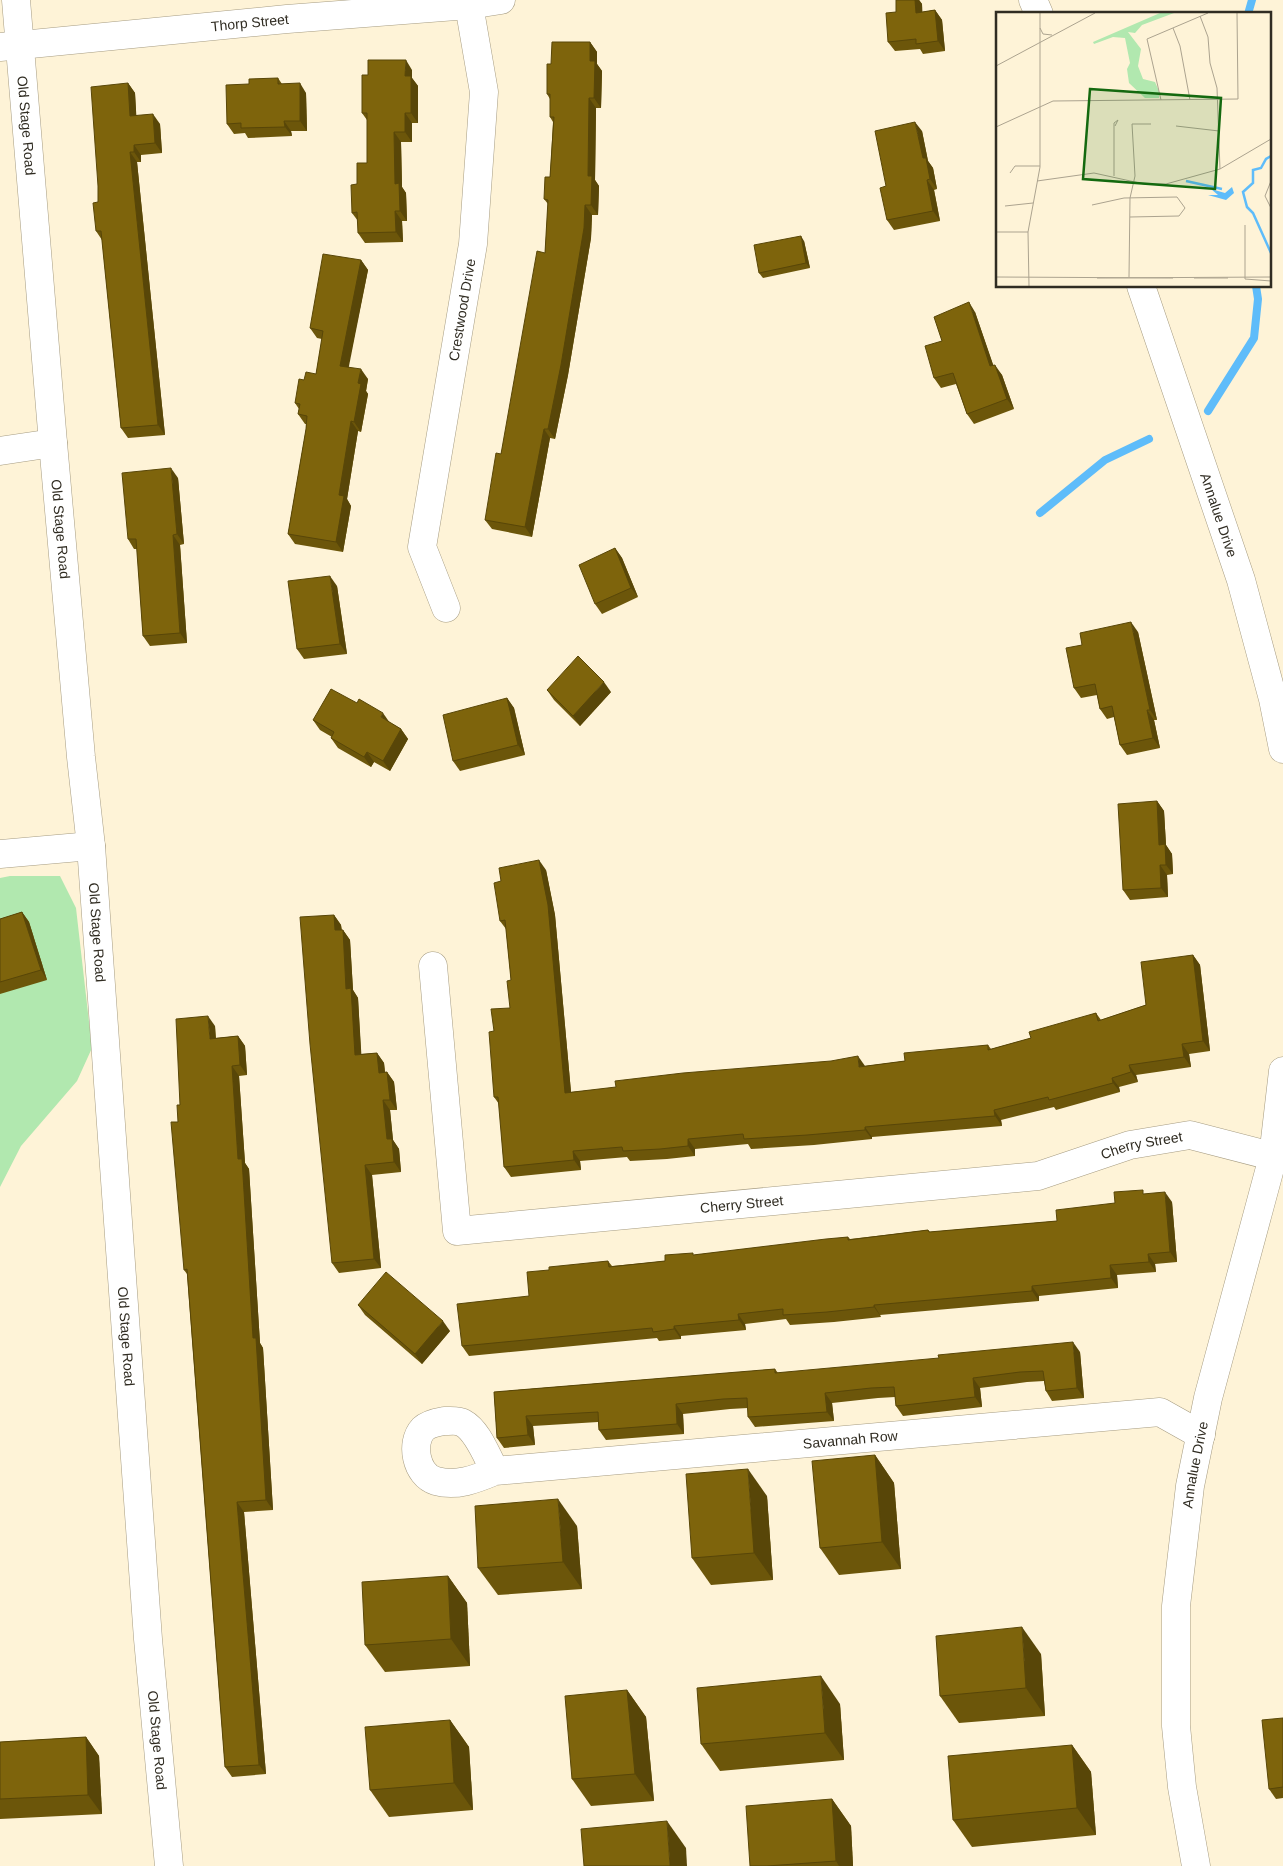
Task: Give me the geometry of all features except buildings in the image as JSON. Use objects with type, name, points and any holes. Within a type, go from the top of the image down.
[{"type":"street","name":"Old Stage Road","points":[[16,0],[10,46],[53,444],[81,757],[91,846],[147,1629],[169,1866]]},
{"type":"street","name":"Thorp Street","points":[[10,46],[277,20],[469,5],[501,0]]},
{"type":"street","points":[[1033,0],[1038,12]]},
{"type":"street","name":"Crestwood Drive","points":[[446,608],[422,547],[473,244],[484,92],[469,5]]},
{"type":"street","name":"Annalue Drive","points":[[1142,288],[1241,580],[1283,749]]},
{"type":"street","points":[[0,451],[53,444]]},
{"type":"street","points":[[0,854],[91,846]]},
{"type":"street","name":"Cherry Street","points":[[433,966],[457,1231],[1038,1176],[1130,1145],[1190,1136],[1278,1158]]},
{"type":"street","name":"Annalue Drive","points":[[1196,1866],[1182,1786],[1176,1726],[1176,1606],[1190,1486],[1208,1398],[1278,1158],[1283,1071]]},
{"type":"street","name":"Savannah Row","points":[[495,1471],[1160,1412],[1201,1435]]},
{"type":"green space","points":[[10,876],[60,876],[76,908],[92,1048],[77,1081],[21,1146],[0,1187],[0,878]]},
{"type":"waterway","points":[[1249,12],[1252,0]]},
{"type":"waterway","points":[[1208,411],[1254,338],[1258,299],[1256,288]]},
{"type":"waterway","points":[[1040,513],[1105,460],[1149,439]]}]
